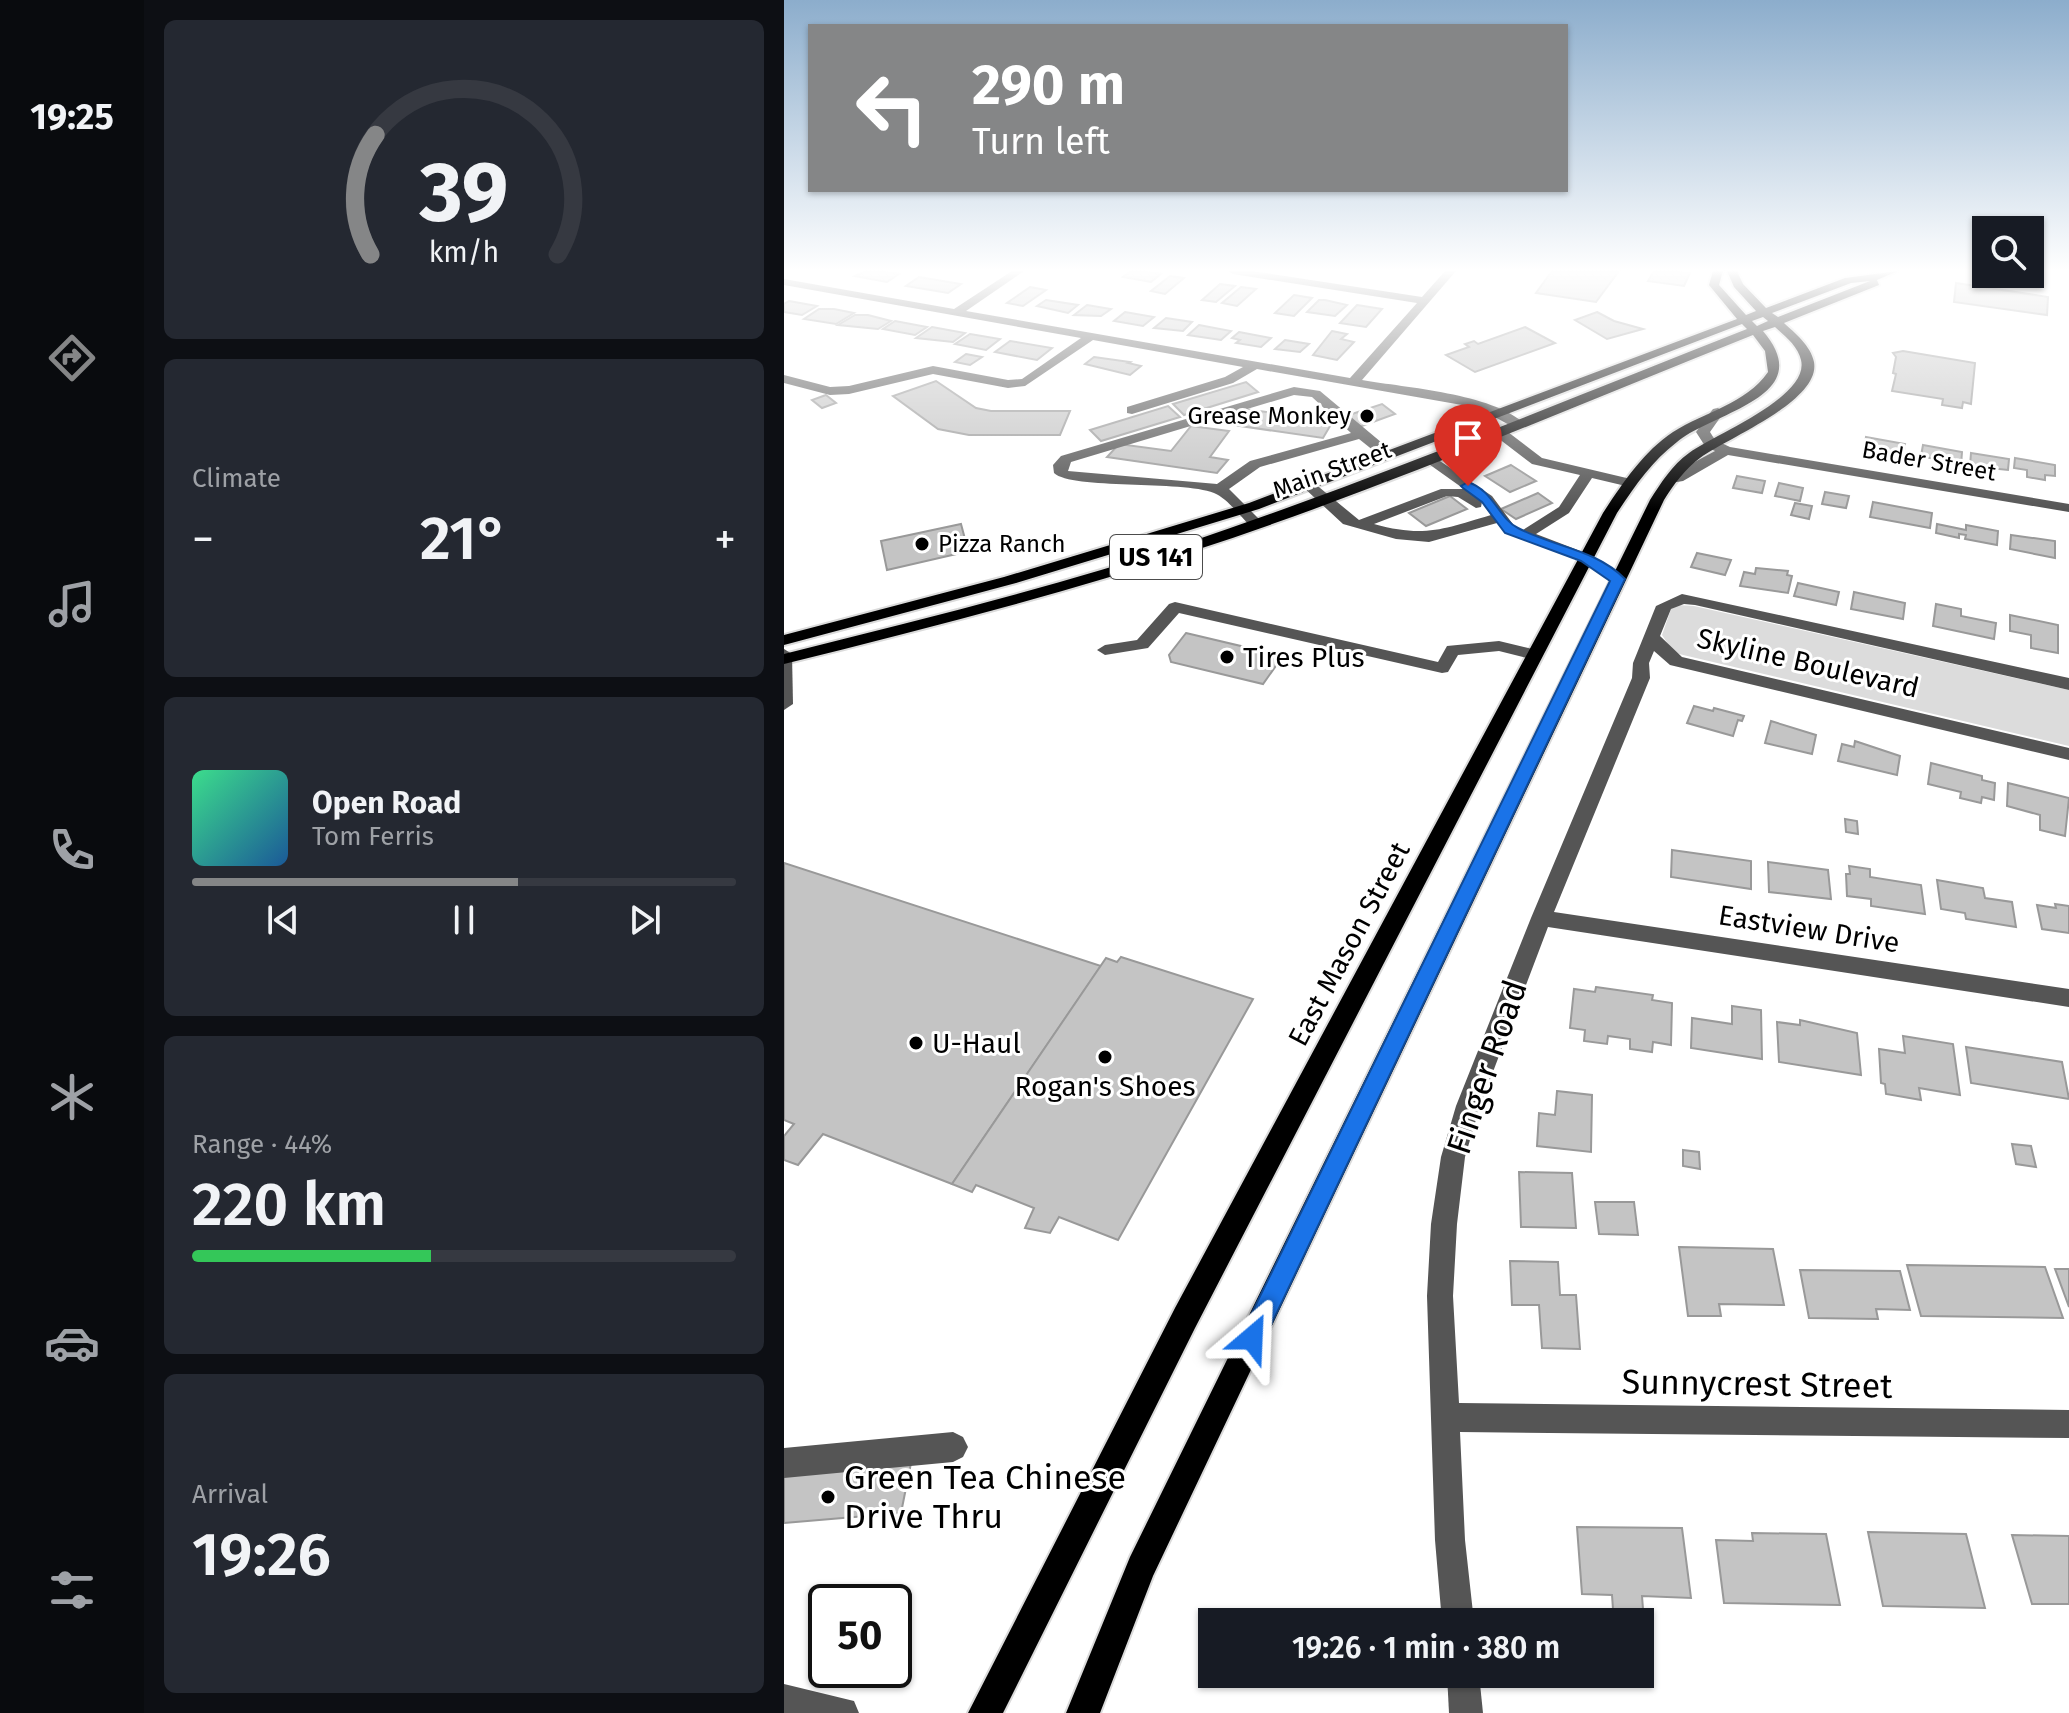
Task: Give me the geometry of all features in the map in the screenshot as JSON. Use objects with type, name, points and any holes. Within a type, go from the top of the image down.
[{"type":"main road","name":"Main Street","points":[[784,640],[1010,580],[1242,510],[1670,351]]},
{"type":"main road","name":"Main Street","points":[[784,657],[1015,601],[1256,524],[1499,432],[1685,351]]},
{"type":"main road","name":"East Mason Street","points":[[985,1713],[1185,1318],[1586,558],[1642,466],[1677,435],[1759,392],[1773,379],[1774,357],[1770,351]]},
{"type":"main road","name":"East Mason Street","points":[[1083,1713],[1141,1568],[1657,500],[1689,459],[1710,443],[1792,396],[1808,375],[1809,363],[1803,351]]},
{"type":"street","points":[[790,381],[830,391],[849,390],[933,370],[1008,384],[1025,382],[1070,351]]},
{"type":"street","points":[[1168,351],[1464,402],[1498,413],[1518,424]]},
{"type":"street","points":[[1256,524],[1220,489],[1122,478],[1069,477],[1061,473],[1060,465],[1066,459],[1107,445],[1240,405],[1294,391],[1328,393],[1346,382],[1376,351]]},
{"type":"street","points":[[1132,410],[1229,380],[1253,366]]},
{"type":"street","points":[[1317,377],[1308,388],[1389,456]]},
{"type":"street","points":[[1710,443],[1703,432],[1718,412]]},
{"type":"street","name":"Bader Street","points":[[1756,417],[1743,435],[1757,449],[1780,457]]},
{"type":"street","points":[[1499,432],[1537,461],[1630,483]]},
{"type":"street","points":[[1220,489],[1255,464],[1361,434]]},
{"type":"street","name":"Bader Street","points":[[1710,443],[1727,451],[1780,457],[2069,508]]},
{"type":"street","points":[[1670,481],[1688,476],[1710,457],[1727,451]]},
{"type":"street","points":[[1431,459],[1487,499],[1510,530],[1586,558],[1618,579]]},
{"type":"street","points":[[1525,535],[1564,510],[1587,475]]},
{"type":"street","points":[[1309,486],[1343,517],[1358,525],[1396,535],[1429,538],[1500,517]]},
{"type":"street","points":[[1358,525],[1446,492],[1462,493],[1479,506],[1480,523]]},
{"type":"street","name":"Skyline Boulevard","points":[[2069,684],[1695,600],[1682,599],[1664,606],[1652,636],[1676,661],[2069,754]]},
{"type":"street","points":[[1105,650],[1142,644],[1175,607],[1442,668],[1453,650],[1499,646],[1535,655]]},
{"type":"street","name":"Finger Road","points":[[1457,1608],[1444,1417],[1440,1296],[1444,1224],[1453,1157],[1468,1106],[1541,918],[1641,678],[1641,663],[1652,636]]},
{"type":"street","points":[[784,657],[784,704]]},
{"type":"street","points":[[1641,678],[1655,668],[1676,661]]},
{"type":"street","name":"Eastview Drive","points":[[1541,918],[2069,998]]},
{"type":"street","name":"Sunnycrest Street","points":[[1444,1417],[2069,1424]]},
{"type":"street","points":[[784,1463],[953,1447]]},
{"type":"street","points":[[1464,1688],[1466,1713]]},
{"type":"street","points":[[784,1701],[842,1713]]},
{"type":"shaded area","points":[[1678,605],[1694,606],[2069,690],[2069,746],[1679,654],[1672,650],[1662,635],[1671,609]]},
{"type":"building","points":[[996,351],[1048,351],[1037,360]]},
{"type":"building","points":[[1316,351],[1346,351],[1337,360],[1313,355]]},
{"type":"building","points":[[1458,351],[1533,351],[1475,372],[1446,355]]},
{"type":"building","points":[[1903,351],[1975,363],[1971,404],[1963,402],[1962,408],[1942,405],[1943,399],[1892,391],[1896,374],[1893,373],[1896,357],[1893,353]]},
{"type":"building","points":[[966,354],[982,357],[970,365],[955,362]]},
{"type":"building","points":[[1094,357],[1141,366],[1130,375],[1085,364]]},
{"type":"building","points":[[936,381],[976,408],[991,411],[1070,411],[1060,435],[969,435],[938,429],[893,396]]},
{"type":"building","points":[[1246,382],[1258,392],[1184,415],[1173,404]]},
{"type":"building","points":[[826,395],[836,403],[822,408],[812,400]]},
{"type":"building","points":[[1382,404],[1395,414],[1359,427],[1346,416]]},
{"type":"building","points":[[1168,406],[1180,417],[1101,441],[1090,430]]},
{"type":"building","points":[[1245,409],[1333,421],[1323,438],[1233,425]]},
{"type":"building","points":[[1191,426],[1229,431],[1210,457],[1228,460],[1217,473],[1107,457],[1119,444],[1171,451]]},
{"type":"building","points":[[1866,437],[1905,444],[1903,457],[1864,450]]},
{"type":"building","points":[[1923,445],[1962,452],[1961,465],[1921,456]]},
{"type":"building","points":[[1971,453],[2009,459],[2008,470],[1970,466]]},
{"type":"building","points":[[2015,458],[2055,465],[2055,476],[2045,475],[2045,480],[2027,477],[2027,470],[2014,468]]},
{"type":"building","points":[[1511,465],[1536,481],[1510,492],[1485,476]]},
{"type":"building","points":[[1737,476],[1765,481],[1762,493],[1733,488]]},
{"type":"building","points":[[1779,483],[1803,488],[1800,501],[1775,496]]},
{"type":"building","points":[[1825,492],[1849,496],[1846,508],[1822,504]]},
{"type":"building","points":[[1538,493],[1552,503],[1516,519],[1501,509]]},
{"type":"building","points":[[1450,496],[1467,509],[1426,526],[1409,513]]},
{"type":"building","points":[[1873,502],[1932,513],[1930,528],[1870,517]]},
{"type":"building","points":[[1795,503],[1812,506],[1809,519],[1791,515]]},
{"type":"building","points":[[961,524],[965,539],[971,538],[974,550],[887,570],[881,541]]},
{"type":"building","points":[[1937,524],[1966,530],[1966,525],[1998,531],[1997,545],[1965,539],[1966,535],[1959,534],[1959,538],[1936,533]]},
{"type":"building","points":[[2011,535],[2055,541],[2055,558],[2010,549]]},
{"type":"building","points":[[1697,553],[1731,560],[1725,575],[1691,567]]},
{"type":"building","points":[[1756,568],[1788,571],[1787,575],[1792,576],[1788,593],[1740,586],[1744,572],[1755,574]]},
{"type":"building","points":[[1798,583],[1839,592],[1836,605],[1794,596]]},
{"type":"building","points":[[1854,592],[1905,603],[1903,619],[1851,609]]},
{"type":"building","points":[[1936,604],[1961,609],[1961,616],[1996,623],[1994,639],[1933,626]]},
{"type":"building","points":[[2010,615],[2058,625],[2058,653],[2031,648],[2031,635],[2010,631]]},
{"type":"building","points":[[1186,633],[1283,656],[1263,684],[1171,662],[1169,655]]},
{"type":"building","points":[[1694,706],[1744,716],[1742,721],[1738,720],[1733,736],[1687,723]]},
{"type":"building","points":[[1771,721],[1816,735],[1812,754],[1765,743]]},
{"type":"building","points":[[1855,741],[1900,756],[1897,775],[1838,761],[1842,744],[1854,747]]},
{"type":"building","points":[[1931,763],[1982,776],[1982,780],[1995,783],[1994,800],[1982,797],[1981,803],[1960,798],[1961,792],[1928,784]]},
{"type":"building","points":[[2008,783],[2069,798],[2065,836],[2040,830],[2040,815],[2007,806]]},
{"type":"building","points":[[1845,819],[1857,821],[1858,834],[1846,832]]},
{"type":"building","points":[[1672,850],[1751,861],[1751,889],[1671,877]]},
{"type":"building","points":[[1768,862],[1828,870],[1831,899],[1769,892]]},
{"type":"building","name":"U-Haul","points":[[784,863],[1101,966],[952,1184],[823,1134],[798,1165],[784,1160],[784,1136],[794,1124],[784,1120]]},
{"type":"building","points":[[1849,866],[1870,869],[1870,877],[1921,885],[1925,914],[1871,906],[1871,899],[1847,896],[1846,874],[1850,874]]},
{"type":"building","points":[[1937,880],[1983,888],[1985,898],[2012,902],[2016,927],[1966,919],[1965,913],[1941,909]]},
{"type":"building","points":[[2055,904],[2069,906],[2069,933],[2042,929],[2037,905],[2056,908]]},
{"type":"building","points":[[1121,957],[1253,999],[1118,1240],[1059,1217],[1050,1233],[1025,1228],[1034,1208],[976,1185],[972,1192],[952,1184],[1106,958],[1117,962]]},
{"type":"building","points":[[1596,987],[1653,995],[1652,1000],[1672,1003],[1671,1045],[1653,1042],[1652,1052],[1630,1049],[1630,1039],[1608,1036],[1607,1044],[1584,1041],[1585,1030],[1570,1028],[1574,989],[1595,992]]},
{"type":"building","points":[[1732,1006],[1761,1010],[1762,1059],[1691,1048],[1692,1018],[1732,1024]]},
{"type":"building","points":[[1800,1020],[1857,1033],[1861,1075],[1779,1062],[1777,1022],[1800,1025]]},
{"type":"building","points":[[1903,1036],[1953,1044],[1960,1095],[1919,1088],[1921,1100],[1886,1094],[1885,1084],[1881,1083],[1879,1049],[1905,1053]]},
{"type":"building","points":[[1966,1047],[2062,1062],[2069,1099],[1971,1083]]},
{"type":"building","points":[[1557,1091],[1592,1095],[1591,1152],[1537,1146],[1539,1113],[1555,1115]]},
{"type":"building","points":[[2012,1144],[2031,1146],[2036,1167],[2016,1164]]},
{"type":"building","points":[[1683,1150],[1699,1152],[1700,1169],[1683,1166]]},
{"type":"building","points":[[1519,1172],[1572,1173],[1576,1228],[1521,1227]]},
{"type":"building","points":[[1595,1202],[1634,1202],[1638,1235],[1599,1234]]},
{"type":"building","points":[[1679,1247],[1773,1249],[1784,1305],[1719,1304],[1721,1316],[1688,1316]]},
{"type":"building","points":[[1510,1261],[1558,1262],[1560,1295],[1576,1295],[1580,1349],[1542,1348],[1539,1305],[1512,1305]]},
{"type":"building","points":[[1907,1265],[2045,1267],[2063,1318],[1921,1316]]},
{"type":"building","points":[[2055,1269],[2069,1269],[2069,1307]]},
{"type":"building","points":[[1800,1270],[1900,1271],[1910,1310],[1876,1309],[1878,1319],[1809,1318]]},
{"type":"building","points":[[911,1463],[901,1513],[784,1523],[784,1476]]},
{"type":"building","points":[[1577,1527],[1682,1528],[1691,1598],[1642,1596],[1643,1608],[1613,1608],[1612,1595],[1582,1594]]},
{"type":"building","points":[[1868,1532],[1966,1534],[1985,1608],[1883,1606]]},
{"type":"building","points":[[1752,1533],[1826,1534],[1840,1605],[1724,1603],[1716,1540],[1753,1541]]},
{"type":"building","points":[[2012,1535],[2069,1536],[2069,1604],[2032,1604]]},
{"type":"place","name":"Grease Monkey","points":[[1367,416]]},
{"type":"place","name":"Pizza Ranch","points":[[922,544]]},
{"type":"place","name":"Tires Plus","points":[[1227,657]]},
{"type":"place","name":"U-Haul","points":[[916,1043]]},
{"type":"place","name":"Rogan's Shoes","points":[[1105,1057]]},
{"type":"place","name":"Green Tea Chinese Drive Thru","points":[[828,1497]]},
{"type":"route","points":[[1252,1338],[1618,579],[1586,558],[1510,530],[1487,499],[1468,486]]}]
